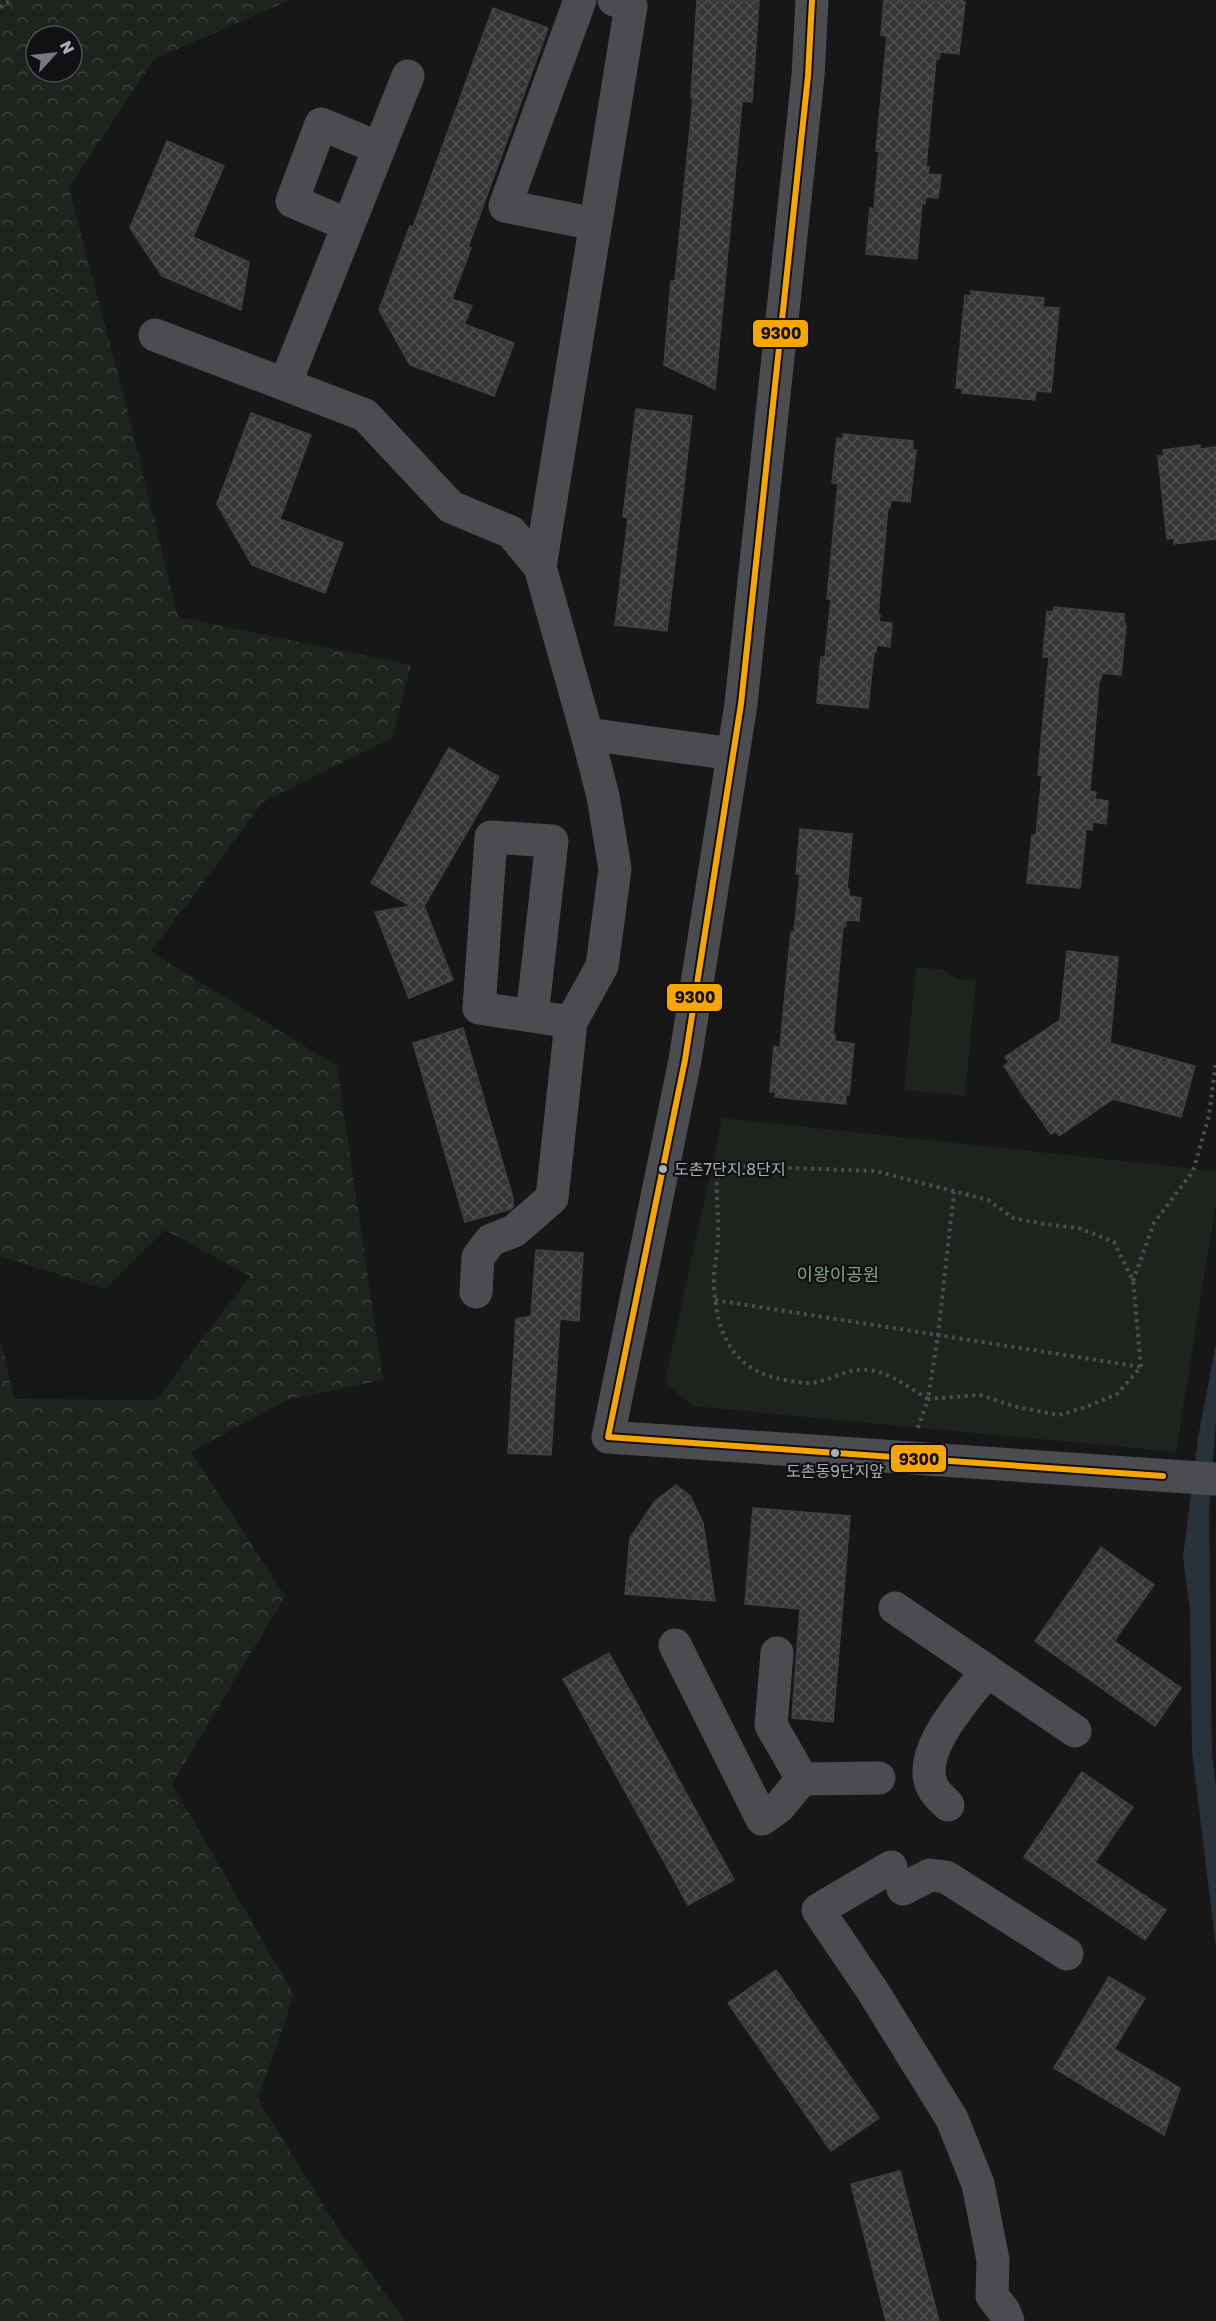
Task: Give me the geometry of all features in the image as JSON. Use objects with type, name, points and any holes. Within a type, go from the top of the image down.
[{"type":"street","points":[[580,0],[506,206],[595,224]]},
{"type":"street","points":[[540,567],[631,6],[614,0]]},
{"type":"street","points":[[813,0],[807,87],[741,704],[685,1060],[608,1437],[1216,1479]]},
{"type":"street","points":[[285,384],[408,76]]},
{"type":"street","points":[[348,225],[292,201],[321,124],[379,148]]},
{"type":"street","points":[[155,335],[365,416],[451,507],[511,532],[540,567],[603,796],[615,869],[602,966],[571,1022],[552,1198],[514,1231],[491,1240],[478,1257],[476,1292]]},
{"type":"street","points":[[587,734],[733,754]]},
{"type":"street","points":[[532,1016],[552,841],[490,837],[479,1008],[571,1022]]},
{"type":"street","points":[[895,1608],[1075,1731]]},
{"type":"street","points":[[675,1645],[762,1820],[779,1807],[802,1779],[879,1778]]},
{"type":"street","points":[[777,1653],[771,1725],[802,1779]]},
{"type":"street","points":[[948,1805],[933,1788],[928,1769],[933,1750],[939,1736],[987,1671]]},
{"type":"street","points":[[1008,2321],[1004,2311],[992,2296],[993,2260],[978,2184],[952,2119],[873,1990],[818,1910],[897,1878],[930,1875],[946,1877],[1067,1954]]},
{"type":"path","points":[[0,7],[11,0]]},
{"type":"path","points":[[1133,1281],[1154,1223],[1193,1171],[1209,1116],[1216,1061]]},
{"type":"path","points":[[735,1166],[875,1171],[988,1200],[1013,1218],[1079,1228],[1114,1242],[1133,1281],[1141,1367],[1117,1394],[1059,1415],[1017,1407],[980,1395],[928,1399],[891,1376],[871,1371],[857,1370],[809,1383],[771,1377],[748,1366],[727,1344],[717,1322],[713,1281],[718,1237],[717,1178],[735,1166]]},
{"type":"path","points":[[908,1457],[928,1399],[938,1335],[954,1192]]},
{"type":"path","points":[[715,1300],[1141,1367]]},
{"type":"green space","points":[[0,0],[290,0],[154,59],[69,188],[125,401],[178,617],[411,665],[392,738],[263,802],[151,952],[337,1066],[383,1380],[289,1399],[191,1452],[285,1596],[172,1784],[294,1995],[258,2099],[337,2227],[405,2321],[0,2321],[0,1338],[14,1399],[156,1400],[250,1276],[165,1230],[105,1289],[0,1256]]},
{"type":"green space","points":[[916,967],[944,970],[956,979],[976,981],[965,1096],[904,1090]]},
{"type":"green space","name":"이왕이공원","points":[[722,1118],[1216,1171],[1216,1203],[1176,1452],[692,1406],[665,1382]]},
{"type":"shaded area","points":[[1216,1344],[1216,1421],[1209,1508],[1212,1754],[1216,1788],[1216,1947],[1192,1751],[1190,1610],[1183,1557],[1198,1438]]},
{"type":"building","points":[[697,0],[759,0],[752,102],[742,101],[715,389],[664,365],[671,281],[675,281],[693,98],[691,98]]},
{"type":"building","points":[[884,0],[961,0],[965,2],[959,54],[940,52],[939,59],[936,59],[926,167],[929,167],[928,174],[941,175],[938,198],[926,197],[925,204],[922,203],[917,259],[866,254],[870,208],[874,209],[879,151],[876,151],[887,36],[881,35]]},
{"type":"building","points":[[493,8],[548,28],[468,247],[471,248],[452,299],[472,306],[464,324],[514,343],[494,396],[410,365],[379,310],[410,226],[413,227]]},
{"type":"building","points":[[167,141],[224,166],[193,237],[249,262],[241,310],[162,276],[130,228]]},
{"type":"building","points":[[971,291],[1044,298],[1043,307],[1059,308],[1051,392],[1036,391],[1035,400],[962,393],[962,388],[956,388],[965,295],[971,296]]},
{"type":"building","points":[[636,409],[692,416],[667,631],[615,625],[628,518],[623,517]]},
{"type":"building","points":[[251,413],[311,435],[280,519],[343,543],[325,593],[252,565],[217,504]]},
{"type":"building","points":[[843,434],[913,441],[913,450],[916,450],[910,502],[891,500],[890,508],[888,507],[878,615],[880,615],[879,622],[892,623],[890,647],[877,645],[876,652],[874,652],[868,708],[817,703],[821,657],[825,657],[831,599],[827,599],[838,484],[832,483],[837,438],[843,439]]},
{"type":"building","points":[[1200,445],[1200,449],[1216,447],[1216,539],[1174,544],[1174,538],[1167,539],[1158,456],[1164,456],[1163,450]]},
{"type":"building","points":[[1054,607],[1124,614],[1126,624],[1121,675],[1102,673],[1101,680],[1099,680],[1090,791],[1096,792],[1095,799],[1108,801],[1106,824],[1093,822],[1092,830],[1086,829],[1080,888],[1027,883],[1032,835],[1036,835],[1042,775],[1038,775],[1049,657],[1043,657],[1047,611],[1053,612]]},
{"type":"building","points":[[449,748],[499,777],[424,906],[453,980],[409,998],[375,912],[411,906],[371,883]]},
{"type":"building","points":[[800,829],[852,834],[847,889],[849,889],[849,896],[861,898],[859,921],[846,920],[846,927],[843,926],[833,1034],[835,1034],[835,1041],[854,1044],[846,1104],[775,1097],[776,1092],[770,1092],[774,1046],[780,1047],[791,932],[794,932],[800,874],[796,874]]},
{"type":"building","points":[[1067,951],[1118,957],[1110,1043],[1195,1066],[1181,1117],[1113,1099],[1059,1136],[1056,1131],[1051,1134],[1023,1095],[1004,1066],[1009,1062],[1005,1057],[1060,1020]]},
{"type":"building","points":[[463,1028],[513,1198],[511,1209],[465,1222],[413,1043]]},
{"type":"building","points":[[536,1250],[583,1253],[579,1321],[560,1319],[551,1455],[508,1453],[516,1319],[531,1316]]},
{"type":"building","points":[[676,1485],[690,1496],[703,1523],[715,1601],[625,1594],[630,1538],[655,1501]]},
{"type":"building","points":[[753,1508],[850,1516],[833,1722],[792,1718],[800,1609],[745,1604]]},
{"type":"building","points":[[1101,1547],[1154,1585],[1114,1641],[1181,1688],[1155,1726],[1035,1641]]},
{"type":"building","points":[[609,1653],[734,1880],[688,1905],[563,1679]]},
{"type":"building","points":[[1082,1772],[1133,1807],[1095,1862],[1166,1910],[1145,1940],[1024,1857]]},
{"type":"building","points":[[776,1970],[879,2118],[831,2151],[728,2003]]},
{"type":"building","points":[[1109,1977],[1145,1998],[1114,2049],[1180,2088],[1164,2135],[1054,2068]]},
{"type":"building","points":[[900,2171],[939,2321],[886,2321],[851,2184]]},
{"type":"transit line","name":"9300","points":[[812,0],[808,76],[741,704],[685,1060],[608,1437],[1163,1476]]},
{"type":"place","name":"도촌7단지.8단지","points":[[663,1169]]},
{"type":"place","name":"도촌동9단지앞","points":[[835,1453]]}]
